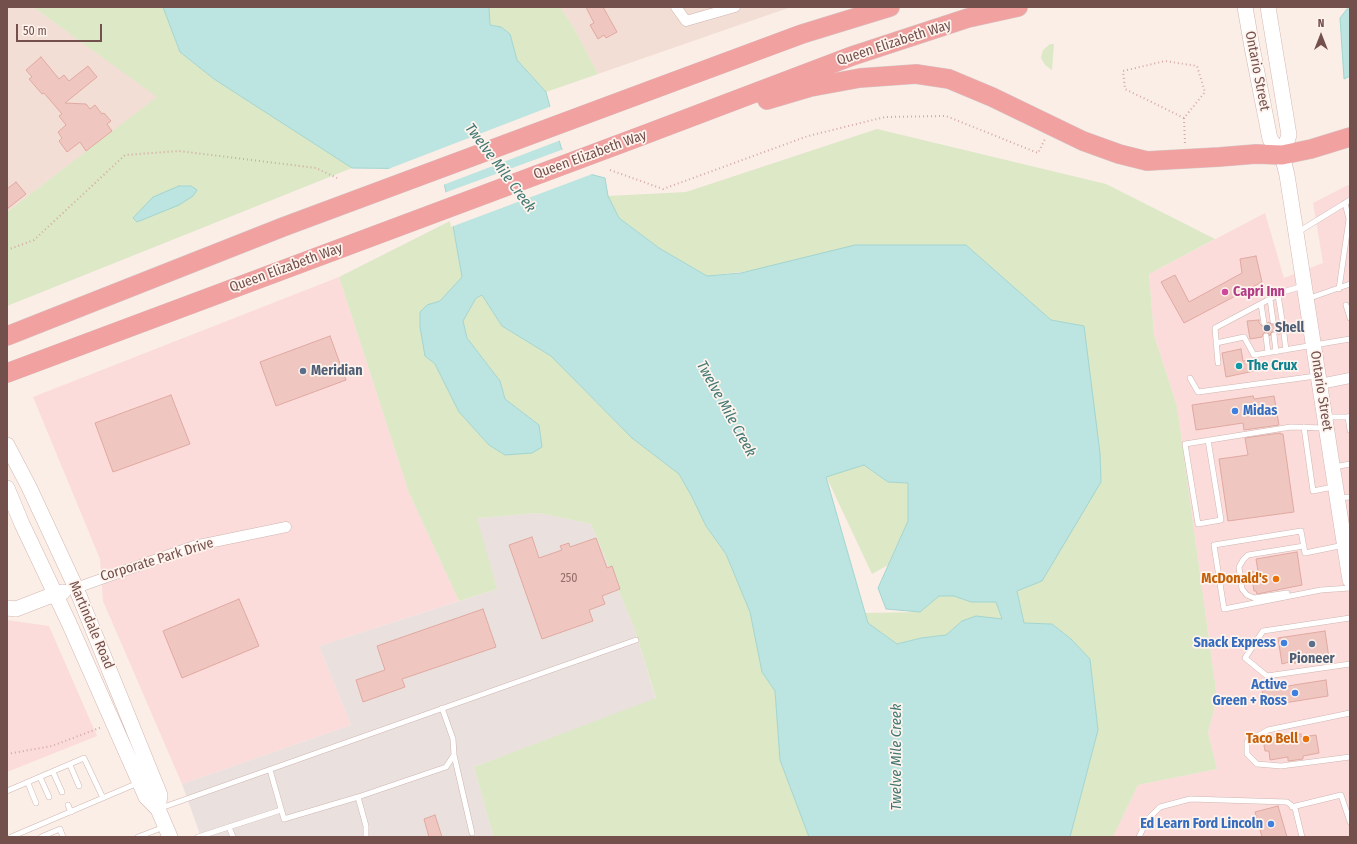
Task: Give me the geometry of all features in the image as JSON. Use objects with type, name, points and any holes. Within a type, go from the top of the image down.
[{"type":"highway","points":[[802,34],[855,7]]},
{"type":"highway","points":[[7,336],[283,227],[802,34],[890,7]]},
{"type":"highway","name":"Queen Elizabeth Way","points":[[7,373],[852,56],[968,18],[1018,7]]},
{"type":"highway","points":[[641,136],[811,87],[860,78],[916,74],[949,79],[992,96],[1083,141],[1147,162],[1256,154],[1282,155],[1311,149],[1350,137]]},
{"type":"main road","name":"Ontario Street","points":[[1245,7],[1270,138],[1282,155],[1296,233],[1333,467],[1341,494],[1345,545],[1349,561],[1350,580]]},
{"type":"main road","name":"Ontario Street","points":[[1268,7],[1289,135],[1282,155]]},
{"type":"main road","name":"Martindale Road","points":[[7,445],[29,487],[76,588],[160,795],[158,809]]},
{"type":"main road","name":"Martindale Road","points":[[7,488],[146,797],[158,809],[168,832]]},
{"type":"main road","points":[[7,608],[16,609],[55,594],[76,588]]},
{"type":"street","points":[[679,11],[686,21],[735,7]]},
{"type":"street","points":[[1319,380],[1350,378]]},
{"type":"street","name":"Corporate Park Drive","points":[[76,588],[194,546],[286,527]]},
{"type":"lane","points":[[1296,233],[1348,201],[1349,219],[1339,288]]},
{"type":"lane","points":[[1218,363],[1215,328],[1278,295],[1339,288],[1350,284]]},
{"type":"lane","points":[[1278,295],[1282,320]]},
{"type":"lane","points":[[1270,299],[1273,322]]},
{"type":"lane","points":[[1261,304],[1264,323]]},
{"type":"lane","points":[[1346,305],[1350,318]]},
{"type":"lane","points":[[1284,334],[1286,350]]},
{"type":"lane","points":[[1274,335],[1276,352]]},
{"type":"lane","points":[[1266,336],[1268,353]]},
{"type":"lane","points":[[1216,342],[1244,337],[1254,355],[1350,339]]},
{"type":"lane","points":[[1190,378],[1198,392],[1319,380]]},
{"type":"lane","points":[[1208,440],[1220,520],[1198,524],[1185,444],[1208,440],[1291,427],[1304,427],[1349,417],[1350,430]]},
{"type":"lane","points":[[1304,427],[1313,491],[1341,494]]},
{"type":"lane","points":[[1333,467],[1350,464]]},
{"type":"lane","points":[[1345,545],[1305,553],[1301,531],[1214,545],[1224,609],[1321,590],[1350,588]]},
{"type":"lane","points":[[1304,546],[1248,555],[1243,560],[1239,568],[1242,589],[1247,595],[1254,598],[1301,591],[1305,593]]},
{"type":"lane","points":[[1350,618],[1263,631],[1245,658],[1267,676],[1350,664]]},
{"type":"lane","points":[[158,809],[636,640]]},
{"type":"lane","points":[[442,708],[453,739],[454,755],[472,833]]},
{"type":"lane","points":[[1350,713],[1268,730],[1247,742],[1247,754],[1257,764],[1280,766],[1350,757]]},
{"type":"lane","points":[[270,770],[284,819],[358,797],[446,767],[454,755]]},
{"type":"lane","points":[[7,791],[84,758],[103,798]]},
{"type":"lane","points":[[70,765],[79,786]]},
{"type":"lane","points":[[53,772],[62,792]]},
{"type":"lane","points":[[40,777],[49,797]]},
{"type":"lane","points":[[11,837],[71,812],[85,802],[103,798],[139,782]]},
{"type":"lane","points":[[28,783],[36,803]]},
{"type":"lane","points":[[1292,807],[1341,795],[1350,822]]},
{"type":"lane","points":[[358,797],[366,826],[366,837]]},
{"type":"lane","points":[[1139,837],[1147,820],[1160,807],[1190,799],[1287,802],[1295,808],[1302,837]]},
{"type":"lane","points":[[68,805],[71,812]]},
{"type":"lane","points":[[198,837],[281,810]]},
{"type":"lane","points":[[55,811],[57,818]]},
{"type":"lane","points":[[42,816],[44,823]]},
{"type":"lane","points":[[229,827],[233,837]]},
{"type":"lane","points":[[41,837],[60,829],[62,837]]},
{"type":"lane","points":[[138,837],[168,832]]},
{"type":"path","points":[[1184,118],[1125,89],[1123,71],[1165,61],[1197,66],[1204,92],[1184,118],[1186,160]]},
{"type":"path","points":[[610,170],[663,189],[808,136],[885,117],[946,116],[1038,153],[1052,126]]},
{"type":"path","points":[[7,250],[34,240],[125,155],[179,151],[316,168],[337,178]]},
{"type":"path","points":[[7,754],[52,746],[104,727]]},
{"type":"shaded area","points":[[7,7],[33,7],[158,97],[7,212]]},
{"type":"shaded area","points":[[560,7],[791,7],[598,74],[574,28]]},
{"type":"shaded area","points":[[1350,184],[1350,837],[1113,837],[1138,785],[1217,769],[1208,733],[1217,698],[1177,406],[1154,335],[1149,274],[1265,213],[1284,278],[1323,263],[1313,203]]},
{"type":"shaded area","points":[[339,277],[409,493],[459,601],[319,646],[351,725],[182,784],[103,601],[100,559],[33,397]]},
{"type":"shaded area","points":[[539,513],[591,524],[634,627],[656,699],[474,767],[493,835],[491,837],[201,837],[182,784],[351,725],[319,646],[497,589],[476,518]]},
{"type":"shaded area","points":[[7,620],[49,626],[97,736],[7,772]]},
{"type":"green space","points":[[33,7],[163,7],[180,52],[214,79],[352,168],[7,306],[7,212],[157,97]]},
{"type":"green space","points":[[489,7],[560,7],[574,28],[598,74],[546,92],[517,60],[510,34],[501,27],[490,25]]},
{"type":"green space","points":[[1050,44],[1054,44],[1052,70],[1045,65],[1041,58],[1043,50]]},
{"type":"green space","points":[[877,129],[1106,184],[1215,239],[1149,274],[1154,335],[1177,406],[1217,698],[1208,733],[1217,769],[1138,785],[1113,837],[1070,837],[1098,730],[1090,659],[1071,639],[1052,624],[1024,623],[1017,590],[1084,326],[1051,320],[966,245],[707,276],[659,248],[619,218],[608,196],[686,192]]},
{"type":"green space","points":[[452,220],[462,277],[440,302],[427,305],[425,356],[435,364],[459,412],[489,445],[505,455],[539,425],[505,399],[500,381],[467,338],[463,321],[476,298],[482,295],[502,326],[551,356],[632,438],[679,474],[706,526],[726,554],[750,612],[762,672],[775,691],[780,760],[809,837],[491,837],[493,835],[474,767],[656,698],[634,627],[591,524],[539,513],[477,518],[497,589],[459,601],[409,493],[339,277]]},
{"type":"green space","points":[[864,465],[888,482],[908,483],[908,521],[888,565],[872,574],[826,476]]},
{"type":"green space","points":[[939,596],[954,596],[971,602],[996,602],[1002,620],[962,621],[946,635],[921,638],[897,644],[868,623],[865,613],[920,612]]},
{"type":"water","name":"Twelve Mile Creek","points":[[163,7],[489,7],[490,25],[501,27],[510,34],[517,60],[546,92],[561,147],[574,170],[605,178],[608,196],[619,218],[659,248],[707,276],[741,273],[855,245],[966,245],[1051,320],[1084,326],[1100,453],[1101,482],[1042,581],[1017,591],[1024,623],[1052,624],[1071,639],[1090,659],[1098,730],[1070,837],[809,837],[780,760],[775,691],[762,672],[750,612],[726,554],[706,526],[679,474],[632,438],[551,356],[502,326],[482,295],[476,298],[463,321],[467,338],[500,381],[505,399],[539,425],[542,447],[532,453],[505,455],[489,445],[459,412],[435,364],[425,356],[420,327],[420,312],[427,305],[440,301],[462,277],[441,169],[352,168],[214,79],[180,52]],"holes":[[[864,465],[888,482],[908,483],[908,521],[878,588],[886,609],[920,612],[939,596],[954,596],[971,602],[996,602],[1002,619],[976,616],[962,621],[946,635],[921,638],[897,644],[868,623],[826,477]]]},
{"type":"water","points":[[1347,9],[1350,9],[1350,76],[1344,79],[1340,18]]},
{"type":"water","points":[[179,186],[191,186],[197,190],[193,196],[179,205],[137,222],[133,218],[153,197]]},
{"type":"pier","points":[[552,106],[561,140],[443,185],[440,171],[383,171]]},
{"type":"pier","points":[[564,149],[576,168],[595,173],[451,227],[444,193]]},
{"type":"building","points":[[586,7],[603,7],[617,32],[606,38],[604,35],[598,39],[590,25],[594,23]]},
{"type":"building","points":[[41,57],[59,79],[64,75],[69,81],[88,66],[97,77],[65,103],[86,104],[90,109],[95,105],[102,114],[104,113],[111,121],[107,124],[112,131],[86,151],[80,142],[67,152],[59,141],[62,138],[58,132],[66,125],[59,116],[62,114],[44,93],[42,94],[29,79],[32,77],[26,70]]},
{"type":"building","points":[[16,182],[26,194],[7,209],[7,189]]},
{"type":"building","name":"Capri Inn","points":[[1256,256],[1262,282],[1184,323],[1161,282],[1175,275],[1189,302],[1242,273],[1240,259]]},
{"type":"building","name":"Shell","points":[[1259,320],[1259,323],[1263,327],[1267,326],[1268,322],[1273,325],[1276,324],[1277,321],[1281,324],[1285,323],[1286,331],[1282,331],[1278,334],[1273,331],[1270,336],[1265,332],[1262,337],[1250,339],[1247,321]]},
{"type":"building","name":"Meridian","points":[[330,336],[346,380],[276,406],[260,362]]},
{"type":"building","name":"The Crux","points":[[1241,349],[1243,361],[1252,360],[1254,371],[1226,377],[1222,353]]},
{"type":"building","points":[[171,395],[190,444],[113,472],[95,423]]},
{"type":"building","name":"Midas","points":[[1253,396],[1254,399],[1274,396],[1279,425],[1244,430],[1243,423],[1196,430],[1192,405]]},
{"type":"building","points":[[1280,433],[1283,434],[1294,512],[1228,521],[1219,459],[1248,455],[1245,438]]},
{"type":"building","points":[[532,537],[539,558],[562,550],[560,546],[569,543],[570,547],[596,538],[607,568],[612,566],[620,589],[602,596],[605,604],[589,610],[593,621],[542,639],[509,545]]},
{"type":"building","name":"McDonald's","points":[[1297,552],[1302,585],[1257,594],[1256,591],[1254,591],[1251,572],[1258,571],[1256,559]]},
{"type":"building","points":[[239,599],[259,646],[182,678],[163,631]]},
{"type":"building","points":[[483,609],[496,647],[402,679],[405,687],[363,702],[356,680],[385,670],[377,646]]},
{"type":"building","points":[[1325,631],[1329,658],[1282,664],[1278,638]]},
{"type":"building","name":"Active Green + Ross","points":[[1326,680],[1328,696],[1265,706],[1262,690]]},
{"type":"building","points":[[1301,734],[1301,737],[1316,735],[1319,753],[1303,756],[1303,759],[1288,761],[1288,757],[1270,760],[1269,751],[1265,751],[1263,739]]},
{"type":"building","name":"Ed Learn Ford Lincoln","points":[[1278,806],[1287,837],[1262,837],[1255,812]]},
{"type":"building","points":[[435,815],[442,837],[429,837],[424,819]]},
{"type":"place","name":"Capri Inn","points":[[1225,292]]},
{"type":"place","name":"Shell","points":[[1267,328]]},
{"type":"place","name":"The Crux","points":[[1239,366]]},
{"type":"place","name":"Meridian","points":[[303,371]]},
{"type":"place","name":"Midas","points":[[1235,411]]},
{"type":"place","name":"McDonald's","points":[[1276,579]]},
{"type":"place","name":"Snack Express","points":[[1284,643]]},
{"type":"place","name":"Pioneer","points":[[1312,644]]},
{"type":"place","name":"Active Green + Ross","points":[[1295,693]]},
{"type":"place","name":"Taco Bell","points":[[1306,739]]},
{"type":"place","name":"Ed Learn Ford Lincoln","points":[[1271,824]]}]
